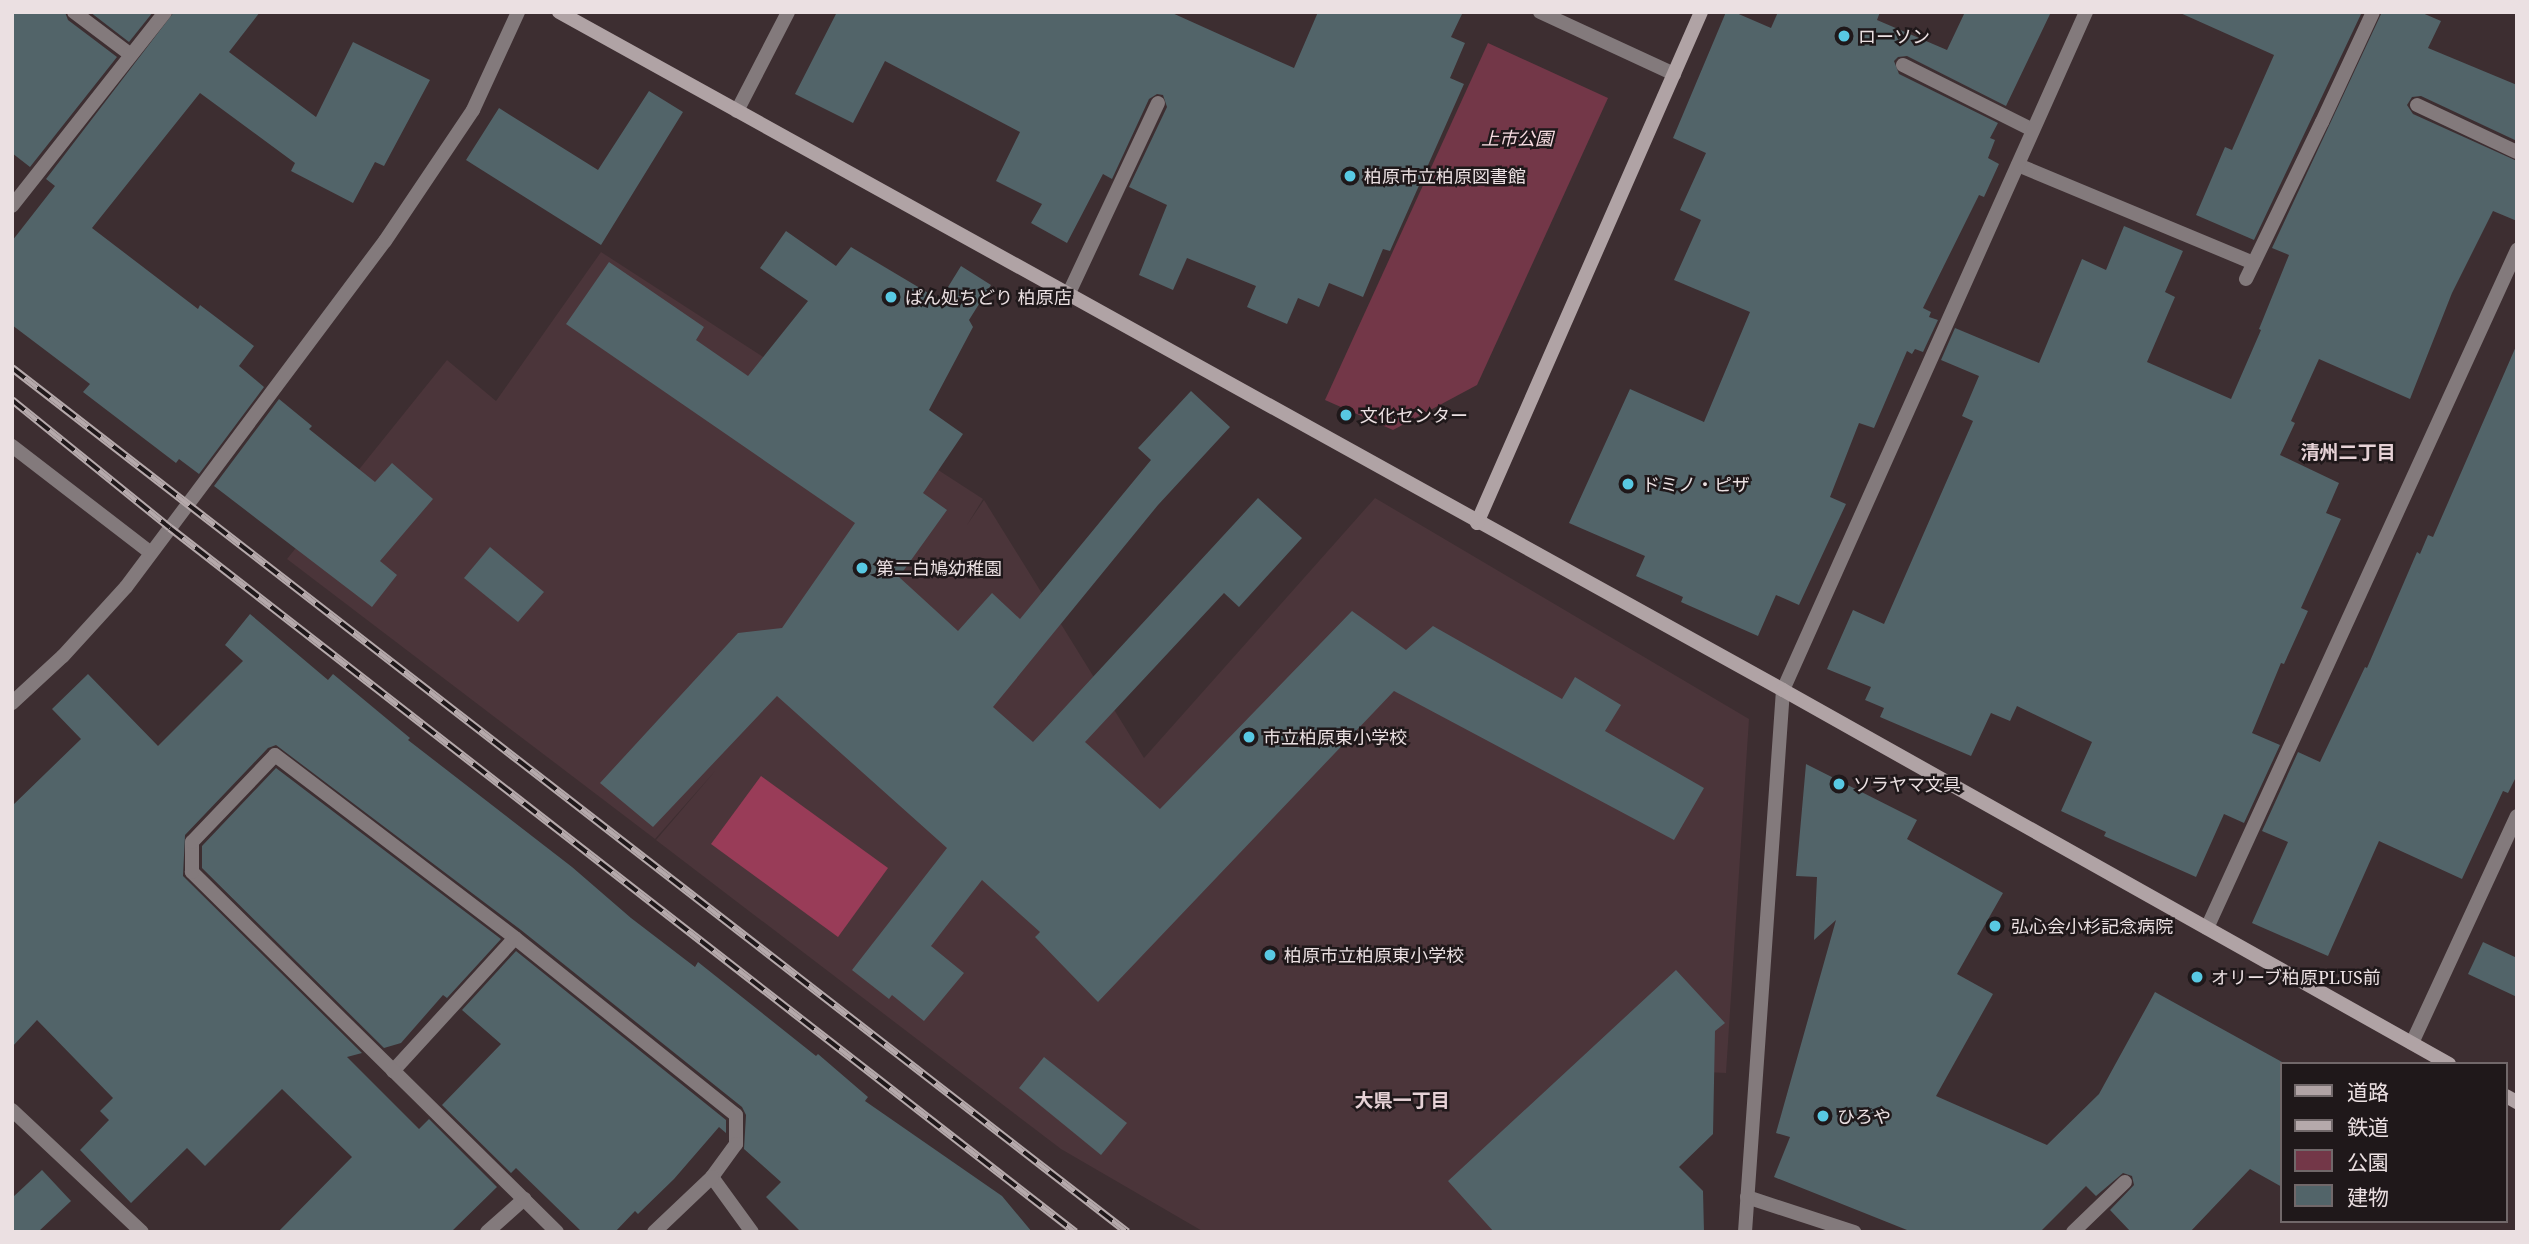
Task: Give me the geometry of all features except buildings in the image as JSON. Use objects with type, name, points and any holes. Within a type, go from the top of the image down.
[{"type":"street","points":[[74,12],[131,55]]},
{"type":"street","points":[[12,206],[165,12]]},
{"type":"street","points":[[12,703],[62,656],[126,587],[385,242],[473,110],[518,12]]},
{"type":"street","points":[[559,12],[1477,523],[1783,690],[2445,1062]]},
{"type":"street","points":[[737,111],[789,12]]},
{"type":"street","points":[[1540,12],[1674,74]]},
{"type":"street","points":[[1477,523],[1701,12]]},
{"type":"street","points":[[1745,1232],[1783,690],[2086,12]]},
{"type":"street","points":[[2246,279],[2373,12]]},
{"type":"street","points":[[1903,65],[2033,130]]},
{"type":"street","points":[[1068,295],[1158,103]]},
{"type":"street","points":[[2417,105],[2517,152]]},
{"type":"street","points":[[2018,165],[2253,263]]},
{"type":"street","points":[[2207,928],[2517,250]]},
{"type":"street","points":[[12,446],[151,554]]},
{"type":"street","points":[[557,1232],[192,872],[192,842],[275,755],[515,938],[736,1115],[736,1144],[712,1177],[654,1232]]},
{"type":"street","points":[[2412,1043],[2517,816]]},
{"type":"street","points":[[393,1071],[515,938]]},
{"type":"street","points":[[12,1110],[142,1232]]},
{"type":"street","points":[[712,1177],[751,1232]]},
{"type":"street","points":[[2073,1232],[2125,1182]]},
{"type":"street","points":[[1747,1197],[1854,1232]]},
{"type":"street","points":[[487,1232],[524,1199]]},
{"type":"shaded area","name":"柏原市立柏原東小学校","points":[[601,252],[983,499],[967,525],[984,500],[1144,758],[1375,498],[1749,719],[1726,1073],[1685,1071],[1520,1232],[1204,1232],[1061,1149],[656,840],[716,770],[655,839],[287,559],[447,360],[496,401]]},
{"type":"shaded area","points":[[761,776],[888,868],[838,937],[711,844]]},
{"type":"green space","name":"上市公園","points":[[1488,43],[1608,98],[1477,385],[1393,430],[1325,400]]},
{"type":"railway","points":[[12,368],[1127,1232]]},
{"type":"railway","points":[[12,400],[170,528],[1075,1232]]},
{"type":"place","name":"ローソン","points":[[1844,36]]},
{"type":"place","name":"柏原市立柏原図書館","points":[[1350,176]]},
{"type":"place","name":"ぱん処ちどり 柏原店","points":[[891,297]]},
{"type":"place","name":"文化センター","points":[[1346,415]]},
{"type":"place","name":"ドミノ・ピザ","points":[[1628,484]]},
{"type":"place","name":"第二白鳩幼稚園","points":[[862,568]]},
{"type":"place","name":"市立柏原東小学校","points":[[1249,737]]},
{"type":"place","name":"ソラヤマ文具","points":[[1839,784]]},
{"type":"place","name":"弘心会小杉記念病院","points":[[1995,926]]},
{"type":"place","name":"柏原市立柏原東小学校","points":[[1270,955]]},
{"type":"place","name":"オリーブ柏原PLUS前","points":[[2197,977]]},
{"type":"place","name":"ひろや","points":[[1823,1116]]},
{"type":"district","name":"清州二丁目","points":[[2348,453]]},
{"type":"district","name":"大県一丁目","points":[[1402,1101]]}]
